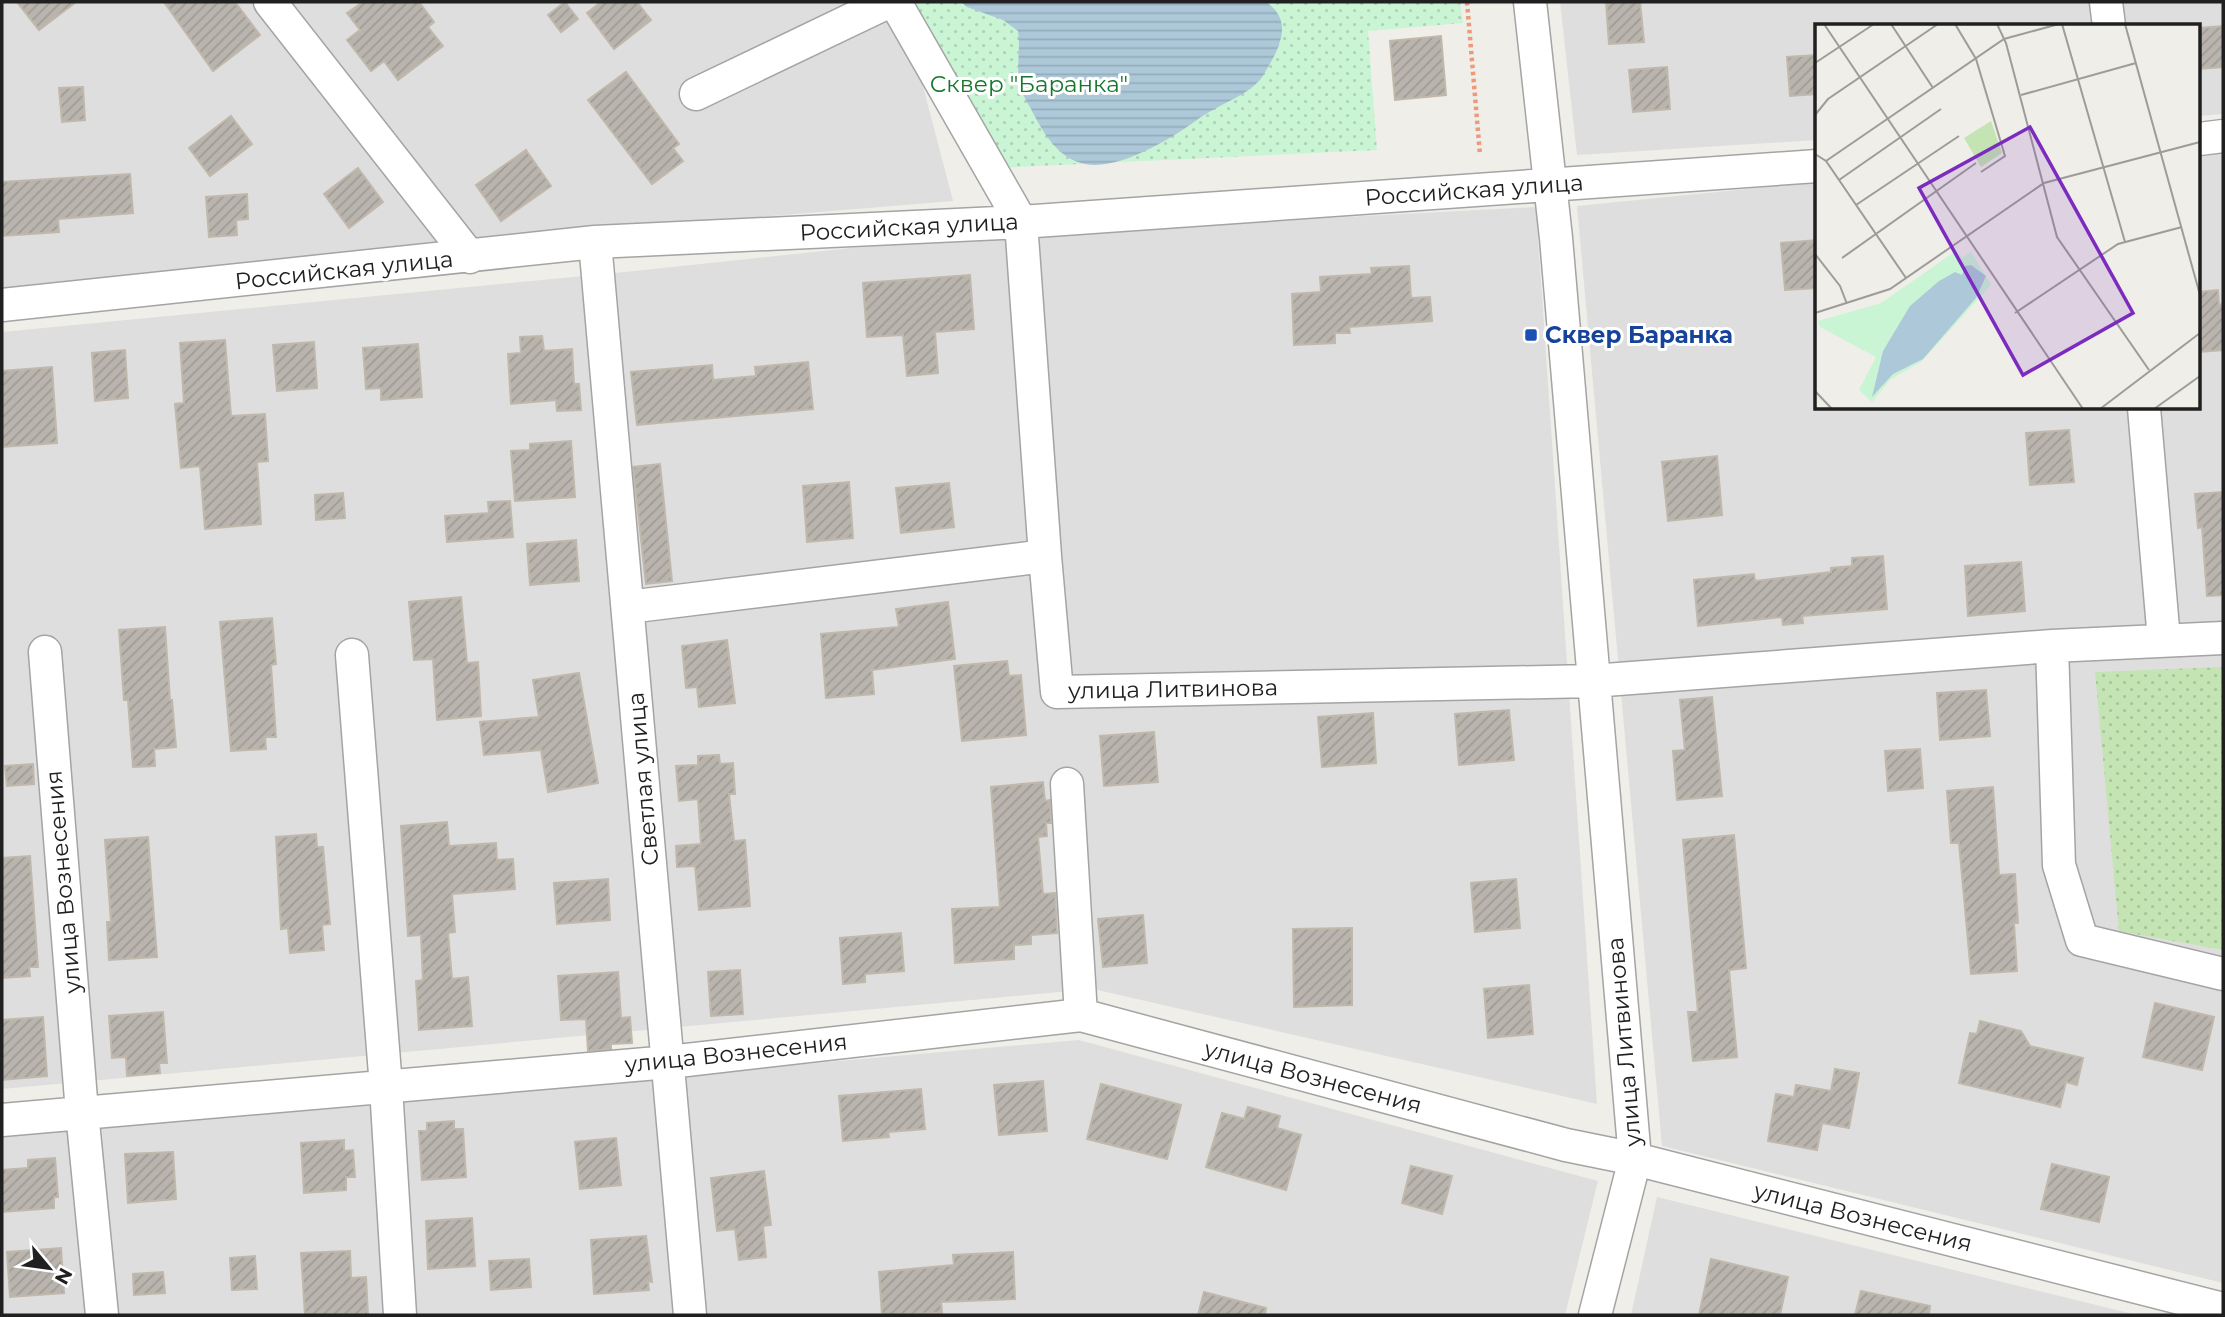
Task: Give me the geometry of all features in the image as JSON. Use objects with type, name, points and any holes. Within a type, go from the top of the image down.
[{"type":"street","points":[[270,2],[470,257]]},
{"type":"street","points":[[696,93],[888,2]]},
{"type":"street","points":[[628,607],[1045,556],[1021,222],[895,2]]},
{"type":"street","name":"улица Литвинова","points":[[1530,2],[1550,185],[1635,1159],[1595,1315]]},
{"type":"street","points":[[2106,2],[2109,24]]},
{"type":"street","points":[[2200,139],[2223,136]]},
{"type":"street","name":"Российская улица","points":[[2,306],[595,242],[1021,222],[1815,166]]},
{"type":"street","name":"Светлая улица","points":[[595,242],[690,1315]]},
{"type":"street","points":[[2144,410],[2164,640]]},
{"type":"street","name":"улица Литвинова","points":[[1045,556],[1057,692],[1592,681]]},
{"type":"street","points":[[1592,681],[2052,646],[2223,638]]},
{"type":"street","points":[[2052,646],[2059,865],[2082,940],[2223,974]]},
{"type":"street","name":"улица Вознесения","points":[[45,652],[82,1112],[102,1315]]},
{"type":"street","points":[[352,655],[386,1087],[400,1315]]},
{"type":"street","points":[[1067,784],[1081,1015]]},
{"type":"street","name":"улица Вознесения","points":[[2,1120],[669,1062],[1081,1015],[1566,1145],[1635,1159],[2223,1309]]},
{"type":"path","points":[[1467,2],[1480,155]]},
{"type":"shaded area","points":[[2,2],[901,2],[953,201],[613,229],[2,296]]},
{"type":"shaded area","points":[[1560,2],[2223,2],[2223,114],[2200,116],[2200,24],[1815,24],[1815,140],[1577,155]]},
{"type":"shaded area","points":[[2223,143],[2223,1283],[1662,1146],[1577,206],[1815,182],[1815,410],[2200,410],[2200,145]]},
{"type":"shaded area","points":[[1536,207],[1597,1104],[1093,989],[2,1089],[2,332],[946,238]]},
{"type":"shaded area","points":[[1079,1040],[1598,1181],[1565,1315],[2,1315],[2,1134]]},
{"type":"shaded area","points":[[1657,1197],[2137,1315],[1631,1315]]},
{"type":"green space","name":"Сквер \"Баранка\"","points":[[908,2],[1460,2],[1463,23],[1368,31],[1377,150],[974,169]]},
{"type":"green space","points":[[2223,667],[2223,950],[2119,931],[2095,672]]},
{"type":"water","points":[[961,2],[1266,2],[1279,15],[1282,30],[1279,46],[1271,62],[1260,80],[1247,91],[1146,151],[1114,162],[1085,164],[1067,157],[1053,144],[1024,96],[1018,75],[1018,31],[1003,20],[967,7]]},
{"type":"building","points":[[17,2],[76,2],[39,30]]},
{"type":"building","points":[[164,2],[235,2],[260,35],[213,71]]},
{"type":"building","points":[[363,2],[419,2],[434,22],[428,27],[443,46],[398,80],[384,61],[371,71],[347,40],[360,30],[347,13]]},
{"type":"building","points":[[565,2],[578,19],[561,32],[548,15]]},
{"type":"building","points":[[601,2],[637,2],[651,20],[614,49],[587,13]]},
{"type":"building","points":[[1606,2],[1640,2],[1644,42],[1609,44]]},
{"type":"building","points":[[2223,26],[2223,67],[2200,69],[2200,28]]},
{"type":"building","points":[[1441,36],[1446,95],[1395,100],[1390,41]]},
{"type":"building","points":[[1815,55],[1815,94],[1790,96],[1787,57]]},
{"type":"building","points":[[1667,67],[1670,109],[1633,112],[1629,70]]},
{"type":"building","points":[[626,72],[679,144],[673,148],[683,161],[652,184],[588,100]]},
{"type":"building","points":[[83,87],[85,120],[62,122],[59,88]]},
{"type":"building","points":[[231,116],[252,144],[210,176],[189,148]]},
{"type":"building","points":[[526,150],[551,186],[501,221],[476,185]]},
{"type":"building","points":[[358,168],[383,202],[349,228],[324,194]]},
{"type":"building","points":[[130,174],[133,213],[58,219],[59,232],[2,236],[2,182]]},
{"type":"building","points":[[247,194],[248,219],[236,220],[237,235],[209,237],[206,197]]},
{"type":"building","points":[[1815,240],[1815,288],[1785,290],[1781,243]]},
{"type":"building","points":[[1409,266],[1411,298],[1430,297],[1432,321],[1349,327],[1350,333],[1335,333],[1335,343],[1294,345],[1292,294],[1321,292],[1320,277],[1372,274],[1371,268]]},
{"type":"building","points":[[970,275],[974,329],[935,332],[938,373],[907,376],[903,335],[867,337],[863,283]]},
{"type":"building","points":[[2218,290],[2219,305],[2223,304],[2223,350],[2200,352],[2200,292]]},
{"type":"building","points":[[542,336],[544,351],[572,349],[574,384],[579,384],[581,410],[557,411],[556,400],[511,404],[508,354],[521,353],[520,337]]},
{"type":"building","points":[[225,340],[231,416],[265,414],[268,461],[257,462],[261,524],[205,529],[200,466],[181,468],[175,404],[184,403],[180,343]]},
{"type":"building","points":[[314,342],[317,388],[277,391],[273,345]]},
{"type":"building","points":[[418,344],[422,397],[381,400],[381,388],[366,389],[363,348]]},
{"type":"building","points":[[125,350],[128,398],[95,401],[92,353]]},
{"type":"building","points":[[808,362],[813,409],[637,425],[631,372],[712,365],[713,380],[756,376],[755,367]]},
{"type":"building","points":[[52,367],[57,443],[2,447],[2,371]]},
{"type":"building","points":[[2069,430],[2074,482],[2030,485],[2026,433]]},
{"type":"building","points":[[571,441],[575,497],[515,501],[511,451],[530,450],[530,444]]},
{"type":"building","points":[[1717,456],[1722,515],[1668,521],[1662,462]]},
{"type":"building","points":[[660,464],[672,581],[646,584],[633,467]]},
{"type":"building","points":[[849,482],[853,538],[807,542],[803,486]]},
{"type":"building","points":[[949,483],[954,527],[901,533],[896,488]]},
{"type":"building","points":[[2223,492],[2223,595],[2207,596],[2202,527],[2198,528],[2195,494]]},
{"type":"building","points":[[343,493],[345,518],[316,520],[315,495]]},
{"type":"building","points":[[510,501],[513,537],[447,542],[445,516],[489,513],[488,502]]},
{"type":"building","points":[[576,540],[579,581],[530,585],[527,544]]},
{"type":"building","points":[[1883,556],[1887,609],[1802,616],[1803,623],[1783,625],[1782,617],[1698,626],[1694,580],[1754,574],[1755,581],[1831,572],[1831,568],[1852,566],[1852,558]]},
{"type":"building","points":[[2021,562],[2025,611],[1968,616],[1965,566]]},
{"type":"building","points":[[461,597],[467,663],[478,662],[481,716],[437,720],[433,659],[414,660],[409,602]]},
{"type":"building","points":[[948,602],[955,659],[872,670],[874,694],[826,698],[821,634],[899,627],[896,609]]},
{"type":"building","points":[[272,618],[276,664],[271,665],[276,737],[265,737],[266,749],[231,751],[220,622]]},
{"type":"building","points":[[165,627],[176,747],[154,749],[155,766],[133,767],[128,700],[124,700],[119,630]]},
{"type":"building","points":[[727,640],[735,703],[699,707],[697,687],[686,688],[682,646]]},
{"type":"building","points":[[1007,661],[1009,676],[1021,675],[1026,735],[962,741],[954,666]]},
{"type":"building","points":[[579,673],[598,783],[548,792],[541,750],[484,755],[480,722],[539,717],[533,680]]},
{"type":"building","points":[[1986,690],[1990,736],[1940,740],[1937,693]]},
{"type":"building","points":[[1712,697],[1722,796],[1677,800],[1673,751],[1685,750],[1680,700]]},
{"type":"building","points":[[1509,710],[1514,760],[1459,765],[1455,714]]},
{"type":"building","points":[[1373,713],[1376,763],[1322,767],[1318,717]]},
{"type":"building","points":[[1154,732],[1158,782],[1104,786],[1100,736]]},
{"type":"building","points":[[1920,749],[1923,788],[1888,791],[1885,751]]},
{"type":"building","points":[[719,755],[720,764],[733,763],[735,794],[729,794],[734,841],[745,840],[750,906],[699,910],[695,866],[677,867],[676,846],[701,844],[698,799],[679,801],[676,766],[698,765],[698,756]]},
{"type":"building","points":[[33,764],[34,784],[7,786],[5,766]]},
{"type":"building","points":[[1043,782],[1045,801],[1050,800],[1051,823],[1046,823],[1047,836],[1038,837],[1043,894],[1055,893],[1057,933],[1031,935],[1031,944],[1014,945],[1014,959],[955,963],[952,909],[1000,907],[991,787]]},
{"type":"building","points":[[1993,787],[1999,875],[2015,874],[2017,971],[1971,974],[1959,843],[1951,843],[1947,791]]},
{"type":"building","points":[[447,822],[449,846],[496,843],[497,860],[513,859],[515,889],[452,894],[455,932],[448,933],[452,979],[468,977],[472,1026],[419,1030],[416,981],[423,980],[421,935],[408,936],[401,826]]},
{"type":"building","points":[[316,834],[317,847],[323,847],[330,924],[322,925],[324,950],[290,953],[288,928],[281,929],[276,837]]},
{"type":"building","points":[[1734,835],[1746,968],[1729,970],[1737,1057],[1693,1061],[1688,1012],[1698,1012],[1683,840]]},
{"type":"building","points":[[148,837],[157,957],[109,960],[107,922],[111,922],[105,840]]},
{"type":"building","points":[[30,856],[38,967],[29,967],[30,976],[2,978],[2,858]]},
{"type":"building","points":[[608,879],[610,920],[557,924],[554,883]]},
{"type":"building","points":[[1516,879],[1520,928],[1475,932],[1471,883]]},
{"type":"building","points":[[1143,915],[1147,963],[1103,967],[1098,919]]},
{"type":"building","points":[[1352,928],[1352,1005],[1294,1007],[1293,929]]},
{"type":"building","points":[[901,933],[904,971],[865,974],[865,982],[843,984],[840,938]]},
{"type":"building","points":[[740,970],[743,1014],[711,1016],[708,972]]},
{"type":"building","points":[[618,972],[621,1018],[630,1017],[632,1043],[611,1044],[611,1049],[588,1051],[586,1019],[561,1020],[558,976]]},
{"type":"building","points":[[1529,985],[1533,1034],[1488,1038],[1484,989]]},
{"type":"building","points":[[2155,1003],[2214,1017],[2202,1070],[2143,1057]]},
{"type":"building","points":[[163,1012],[167,1063],[159,1063],[160,1073],[127,1076],[126,1057],[112,1058],[109,1016]]},
{"type":"building","points":[[43,1017],[47,1076],[2,1080],[2,1020]]},
{"type":"building","points":[[1980,1021],[2021,1031],[2030,1046],[2083,1058],[2077,1085],[2066,1082],[2060,1107],[1959,1083],[1970,1033],[1977,1034]]},
{"type":"building","points":[[1835,1069],[1859,1073],[1849,1128],[1822,1123],[1817,1150],[1768,1141],[1776,1094],[1794,1097],[1796,1085],[1831,1091]]},
{"type":"building","points":[[1043,1081],[1047,1131],[999,1135],[994,1085]]},
{"type":"building","points":[[1101,1084],[1181,1105],[1167,1159],[1087,1139]]},
{"type":"building","points":[[921,1089],[925,1129],[888,1132],[889,1137],[843,1141],[839,1096]]},
{"type":"building","points":[[1248,1107],[1280,1116],[1277,1128],[1301,1135],[1286,1190],[1206,1167],[1222,1113],[1244,1119]]},
{"type":"building","points":[[454,1121],[454,1129],[463,1129],[466,1177],[422,1180],[419,1131],[427,1131],[427,1123]]},
{"type":"building","points":[[616,1138],[621,1185],[580,1189],[575,1142]]},
{"type":"building","points":[[344,1140],[344,1151],[353,1150],[355,1177],[346,1177],[346,1190],[304,1193],[301,1143]]},
{"type":"building","points":[[173,1152],[176,1199],[128,1203],[125,1154]]},
{"type":"building","points":[[55,1158],[58,1197],[54,1197],[54,1208],[2,1212],[2,1170],[28,1168],[28,1160]]},
{"type":"building","points":[[2052,1164],[2109,1177],[2099,1222],[2041,1209]]},
{"type":"building","points":[[1411,1166],[1452,1176],[1442,1214],[1402,1203]]},
{"type":"building","points":[[764,1171],[771,1225],[763,1226],[766,1257],[739,1260],[735,1229],[717,1231],[711,1178]]},
{"type":"building","points":[[472,1218],[475,1266],[428,1269],[426,1221]]},
{"type":"building","points":[[646,1236],[652,1282],[648,1281],[649,1290],[594,1294],[591,1240]]},
{"type":"building","points":[[61,1248],[64,1293],[10,1297],[7,1252]]},
{"type":"building","points":[[350,1251],[351,1278],[366,1277],[368,1315],[305,1315],[301,1253]]},
{"type":"building","points":[[1013,1252],[1015,1299],[941,1302],[942,1313],[882,1315],[879,1272],[954,1265],[953,1255]]},
{"type":"building","points":[[255,1256],[257,1289],[232,1290],[230,1258]]},
{"type":"building","points":[[529,1259],[531,1287],[491,1290],[489,1261]]},
{"type":"building","points":[[1711,1259],[1788,1277],[1780,1315],[1699,1315]]},
{"type":"building","points":[[163,1272],[165,1293],[134,1295],[133,1274]]},
{"type":"building","points":[[1861,1291],[1930,1306],[1929,1315],[1855,1315]]},
{"type":"building","points":[[1204,1292],[1266,1308],[1265,1315],[1198,1315]]},
{"type":"place","name":"Сквер Баранка","points":[[1531,335]]}]
